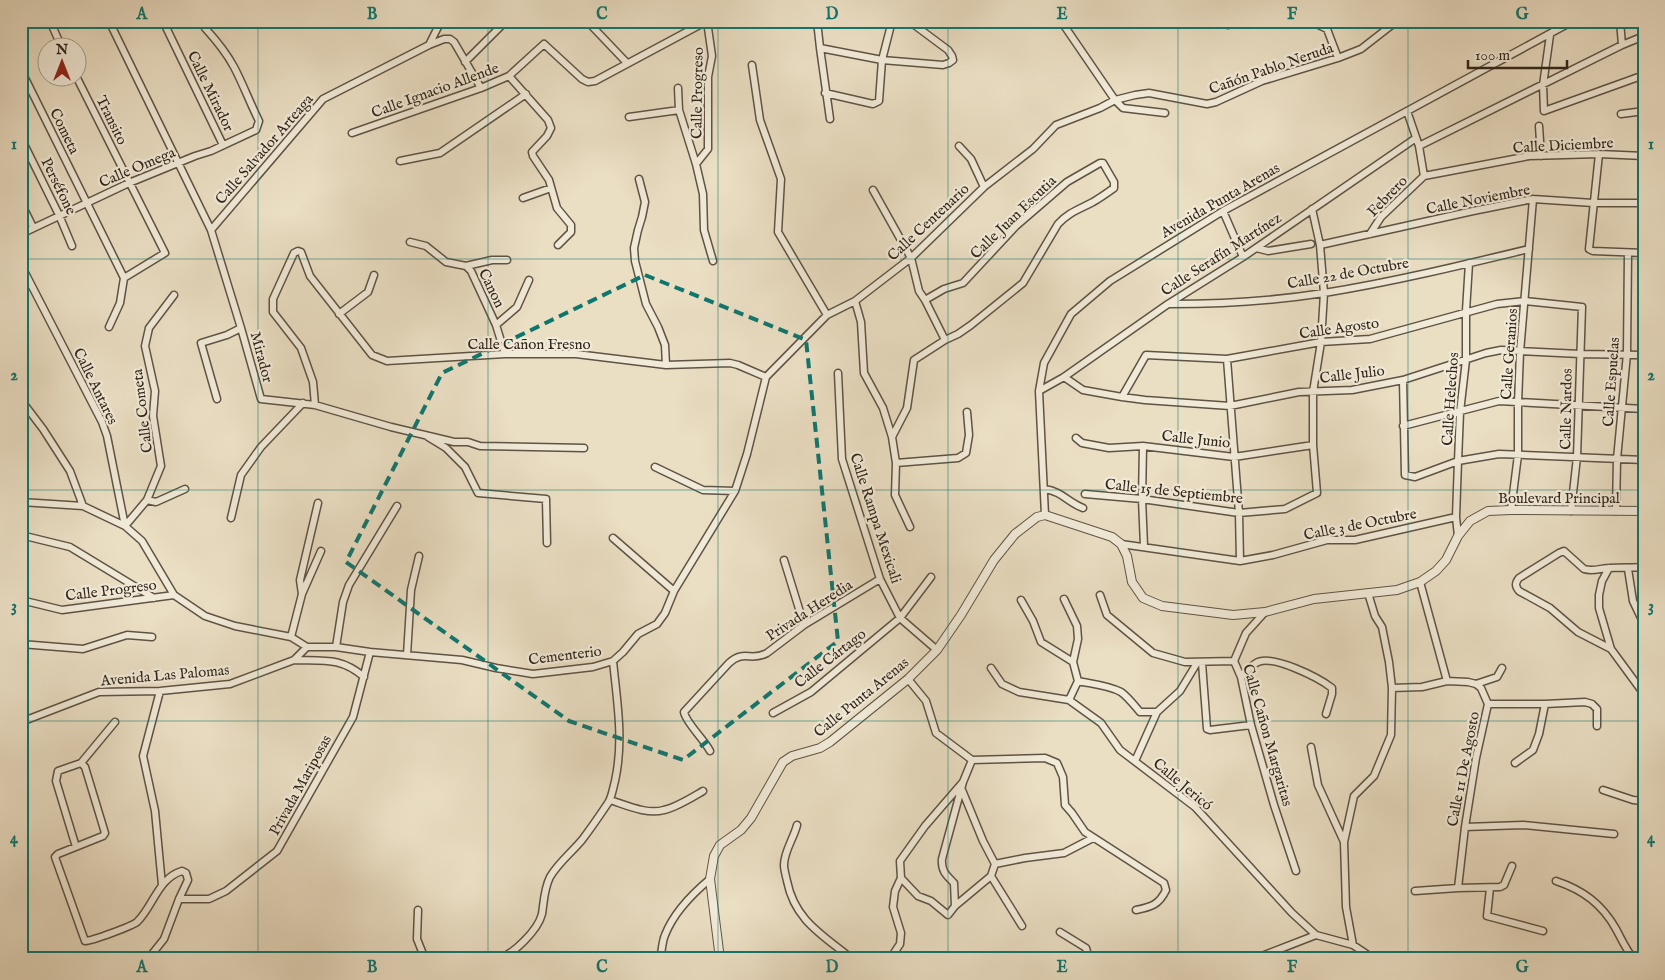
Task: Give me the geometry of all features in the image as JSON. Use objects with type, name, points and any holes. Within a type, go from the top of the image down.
[{"type":"street","points":[[50,21],[58,38]]},
{"type":"street","name":"Mirador","points":[[109,21],[210,230],[261,399],[315,405],[454,442],[468,442],[480,446],[584,448]]},
{"type":"street","name":"Calle Mirador","points":[[163,21],[223,145]]},
{"type":"street","points":[[429,45],[441,21]]},
{"type":"street","points":[[466,62],[506,21]]},
{"type":"street","points":[[587,21],[627,63],[707,21]]},
{"type":"street","name":"Calle Progreso","points":[[696,164],[708,149],[708,77],[712,56],[707,21]]},
{"type":"street","points":[[818,21],[825,93],[830,119]]},
{"type":"street","points":[[825,93],[877,103],[879,101],[882,60],[892,21]]},
{"type":"street","points":[[820,48],[882,60],[943,65],[952,60],[948,50],[909,21]]},
{"type":"street","points":[[1062,21],[1115,100],[1123,108],[1165,113]]},
{"type":"street","points":[[1310,21],[1327,29],[1338,58]]},
{"type":"street","name":"Cañón Pablo Neruda","points":[[1115,100],[1134,94],[1149,93],[1207,104],[1216,102],[1262,81],[1361,49],[1397,21]]},
{"type":"street","name":"Avenida Punta Arenas","points":[[1045,514],[1039,391],[1044,362],[1071,314],[1110,282],[1223,211],[1573,21]]},
{"type":"street","points":[[1620,21],[1622,45]]},
{"type":"street","name":"Calle Omega","points":[[21,234],[130,183],[211,151],[256,130],[260,121],[248,101],[235,68],[221,46],[206,28]]},
{"type":"street","points":[[1550,35],[1543,85],[1544,111],[1644,74]]},
{"type":"street","points":[[1419,146],[1622,45],[1644,36]]},
{"type":"street","name":"Calle Salvador Arteaga","points":[[210,230],[323,99],[444,39],[450,39],[454,42],[481,88]]},
{"type":"street","name":"Calle Ignacio Allende","points":[[352,133],[481,88],[509,76],[544,44],[582,79],[588,82],[595,81],[627,63]]},
{"type":"street","points":[[752,65],[760,120],[781,179],[778,232],[827,315]]},
{"type":"street","name":"Cometa","points":[[21,70],[124,278]]},
{"type":"street","points":[[509,76],[548,120],[551,128],[547,136],[532,152],[549,180],[557,208],[571,225],[571,232],[558,245]]},
{"type":"street","name":"Transito","points":[[82,88],[165,253],[124,278]]},
{"type":"street","name":"Calle Progreso","points":[[678,88],[679,110],[696,164]]},
{"type":"street","points":[[400,161],[440,154],[526,94]]},
{"type":"street","name":"Calle Centenario","points":[[766,377],[827,315],[855,301],[911,258],[984,187],[1033,149],[1056,125],[1100,108],[1115,100]]},
{"type":"street","name":"Calle Progreso","points":[[629,117],[679,110]]},
{"type":"street","points":[[1621,114],[1644,110]]},
{"type":"street","points":[[1407,111],[1419,146],[1424,176]]},
{"type":"street","points":[[1540,126],[1540,156]]},
{"type":"street","name":"Perséfone","points":[[21,138],[60,215],[72,246]]},
{"type":"street","name":"Calle Serafín Martínez","points":[[1039,391],[1064,377],[1168,304],[1243,257],[1416,138]]},
{"type":"street","points":[[959,146],[971,159],[984,187]]},
{"type":"street","points":[[1599,154],[1589,249],[1592,251],[1644,253]]},
{"type":"street","name":"Calle Diciembre","points":[[1424,176],[1529,156],[1599,154],[1644,156]]},
{"type":"street","name":"Calle Juan Escutia","points":[[892,437],[907,408],[914,360],[971,325],[1023,283],[1058,224],[1065,216],[1114,188],[1114,182],[1103,163],[1067,182],[1016,226],[963,283],[944,289],[925,300]]},
{"type":"street","points":[[696,164],[703,194],[704,230],[713,261]]},
{"type":"street","name":"Febrero","points":[[1370,234],[1381,217],[1424,176]]},
{"type":"street","points":[[638,179],[645,202],[634,248],[635,261],[646,304],[665,345],[666,365]]},
{"type":"street","points":[[523,198],[551,188]]},
{"type":"street","points":[[874,190],[911,258],[919,292],[945,340]]},
{"type":"street","name":"Calle Noviembre","points":[[1320,246],[1533,199],[1593,203],[1644,203]]},
{"type":"street","name":"Calle Geranios","points":[[1512,510],[1518,455],[1520,352],[1533,199]]},
{"type":"street","points":[[21,203],[33,228]]},
{"type":"street","points":[[1312,209],[1320,246],[1324,293],[1321,342],[1313,392],[1313,445]]},
{"type":"street","points":[[1223,211],[1243,257]]},
{"type":"street","name":"Canon","points":[[410,242],[426,246],[446,262],[466,266],[471,271],[496,325],[505,354]]},
{"type":"street","points":[[1256,248],[1268,251],[1311,244]]},
{"type":"street","name":"Calle 22 de Octubre","points":[[1168,304],[1223,304],[1324,293],[1530,249]]},
{"type":"street","name":"Calle Cañon Fresno","points":[[315,405],[313,382],[301,348],[274,312],[273,299],[294,253],[298,251],[301,252],[310,276],[339,314],[372,355],[386,361],[505,354],[576,354],[666,365],[730,363],[766,377]]},
{"type":"street","name":"Calle Espuelas","points":[[1616,512],[1618,459],[1627,354],[1628,253]]},
{"type":"street","points":[[466,266],[492,260],[507,260]]},
{"type":"street","name":"Calle Helechos","points":[[1458,536],[1456,517],[1460,412],[1466,360],[1466,311],[1469,263]]},
{"type":"street","name":"Calle Antares","points":[[21,265],[102,422],[107,436],[125,526]]},
{"type":"street","points":[[339,314],[368,292],[374,275]]},
{"type":"street","points":[[109,327],[120,303],[124,278]]},
{"type":"street","points":[[496,325],[517,307],[529,280]]},
{"type":"street","name":"Calle Cometa","points":[[125,526],[147,500],[161,466],[153,416],[155,391],[145,346],[149,328],[174,295]]},
{"type":"street","points":[[855,301],[861,322],[864,373],[883,408],[892,437],[896,463],[896,495],[910,527]]},
{"type":"street","name":"Calle Agosto","points":[[1122,397],[1146,355],[1227,359],[1321,342],[1370,338],[1496,304],[1525,301],[1582,307]]},
{"type":"street","name":"Calle Nardos","points":[[1571,511],[1577,457],[1582,307]]},
{"type":"street","points":[[217,399],[202,343],[227,335],[241,328]]},
{"type":"street","name":"Calle Julio","points":[[1064,377],[1083,390],[1122,397],[1230,406],[1282,394],[1352,390],[1403,380],[1486,353],[1501,350],[1644,355]]},
{"type":"street","points":[[1227,359],[1239,513],[1240,561]]},
{"type":"street","name":"Calle Rampa Mexicali","points":[[838,373],[842,459],[880,579],[900,618],[937,650]]},
{"type":"street","name":"Cementerio","points":[[307,648],[336,647],[462,660],[533,674],[593,667],[613,661],[624,652],[638,634],[656,624],[665,613],[674,591],[735,491],[747,454],[766,377]]},
{"type":"street","points":[[1403,380],[1404,475],[1414,476],[1458,462],[1490,455],[1644,460]]},
{"type":"street","points":[[21,400],[43,429],[70,471],[83,506]]},
{"type":"street","points":[[1403,426],[1493,402],[1644,409]]},
{"type":"street","points":[[231,518],[241,475],[261,448],[303,403]]},
{"type":"street","points":[[896,463],[958,458],[966,453],[969,436],[967,412]]},
{"type":"street","points":[[422,434],[446,448],[465,467],[478,492],[546,499],[547,542]]},
{"type":"street","name":"Calle Junio","points":[[1076,438],[1082,443],[1109,448],[1143,446],[1234,457],[1313,445]]},
{"type":"street","name":"Calle 15 de Septiembre","points":[[1085,494],[1239,513],[1285,509],[1317,493],[1313,445]]},
{"type":"street","points":[[1143,446],[1142,500],[1144,546]]},
{"type":"street","points":[[655,467],[703,490],[735,491]]},
{"type":"street","points":[[147,500],[156,502],[185,489]]},
{"type":"street","points":[[1045,489],[1056,491],[1073,504],[1083,508]]},
{"type":"street","points":[[21,502],[83,506],[125,526],[142,541],[174,595],[205,616],[235,626],[291,637],[307,648]]},
{"type":"street","points":[[302,594],[300,580],[318,503]]},
{"type":"street","points":[[336,647],[343,602],[350,585],[398,506]]},
{"type":"street","name":"Boulevard Principal","points":[[1121,544],[1127,556],[1132,582],[1144,598],[1162,606],[1233,615],[1265,612],[1314,599],[1397,590],[1420,582],[1436,571],[1446,560],[1458,536],[1470,521],[1488,512],[1512,510],[1644,511]]},
{"type":"street","points":[[1045,514],[1112,537],[1121,544]]},
{"type":"street","name":"Calle Punta Arenas","points":[[720,959],[710,879],[714,856],[720,846],[741,830],[751,818],[783,762],[792,756],[820,748],[830,742],[908,679],[937,650],[961,615],[994,560],[1015,534],[1030,522],[1045,514]]},
{"type":"street","name":"Calle 3 de Octubre","points":[[1121,544],[1240,561],[1273,555],[1327,540],[1356,540],[1456,517]]},
{"type":"street","points":[[21,535],[70,547],[155,598]]},
{"type":"street","points":[[613,538],[674,591]]},
{"type":"street","points":[[291,637],[302,594],[321,551]]},
{"type":"street","points":[[1611,649],[1578,632],[1550,608],[1518,591],[1516,583],[1519,578],[1564,551],[1588,571],[1644,567]]},
{"type":"street","points":[[407,655],[410,590],[419,556]]},
{"type":"street","points":[[784,560],[804,625]]},
{"type":"street","points":[[1609,568],[1602,580],[1599,608],[1611,649],[1644,694]]},
{"type":"street","points":[[1628,569],[1633,602],[1644,624]]},
{"type":"street","name":"Calle Cártago","points":[[773,713],[812,692],[900,618],[931,577]]},
{"type":"street","name":"Privada Heredia","points":[[710,751],[686,719],[684,712],[735,658],[741,655],[761,656],[804,625],[880,579]]},
{"type":"street","points":[[1420,582],[1447,681]]},
{"type":"street","points":[[1353,945],[1346,907],[1344,842],[1354,796],[1374,776],[1390,735],[1392,688],[1390,662],[1382,627],[1375,616],[1368,593]]},
{"type":"street","name":"Calle Progreso","points":[[21,600],[62,610],[174,595]]},
{"type":"street","points":[[1100,595],[1107,616],[1153,653],[1185,662],[1234,661]]},
{"type":"street","points":[[1064,599],[1076,626],[1078,639],[1072,662],[1078,680],[1069,700]]},
{"type":"street","points":[[1021,600],[1041,642],[1072,662]]},
{"type":"street","name":"Calle Cañon Margaritas","points":[[1265,612],[1246,633],[1234,661],[1242,677],[1251,725],[1274,805],[1296,871]]},
{"type":"street","points":[[21,644],[83,649],[127,635],[152,637]]},
{"type":"street","name":"Avenida Las Palomas","points":[[21,722],[99,692],[160,691],[230,684],[294,660],[307,648]]},
{"type":"street","name":"Privada Mariposas","points":[[179,899],[209,899],[226,891],[277,851],[353,716],[370,652]]},
{"type":"street","points":[[294,660],[340,662],[354,668],[364,677]]},
{"type":"street","points":[[1242,677],[1257,662],[1269,660],[1284,663],[1332,688],[1326,714]]},
{"type":"street","points":[[498,959],[507,957],[532,932],[542,915],[545,889],[558,865],[582,839],[610,800],[618,766],[621,731],[613,661]]},
{"type":"street","points":[[1199,663],[1207,729],[1251,725]]},
{"type":"street","name":"Calle Jericó","points":[[1199,663],[1180,691],[1157,712],[1135,761],[1195,807],[1292,913],[1316,935]]},
{"type":"street","points":[[991,668],[1002,684],[1019,692],[1069,700],[1101,723],[1120,750],[1135,761]]},
{"type":"street","points":[[1392,688],[1422,687],[1447,681],[1476,684],[1496,677],[1502,668]]},
{"type":"street","points":[[908,679],[926,701],[936,733],[972,760],[1045,758],[1057,763],[1063,777],[1065,805],[1085,832],[1164,884],[1166,890],[1162,900],[1152,907],[1136,910]]},
{"type":"street","points":[[1078,680],[1120,692],[1140,712],[1157,712]]},
{"type":"street","name":"Calle 11 De Agosto","points":[[1458,888],[1476,758],[1488,704],[1481,688],[1476,684]]},
{"type":"street","points":[[160,691],[143,756],[155,811],[162,885]]},
{"type":"street","points":[[1488,704],[1585,702],[1592,704],[1597,709],[1597,726]]},
{"type":"street","points":[[1515,764],[1533,750],[1539,734],[1545,704]]},
{"type":"street","points":[[76,847],[56,782],[56,775],[62,769],[81,764],[115,722]]},
{"type":"street","points":[[1311,747],[1318,785],[1344,842]]},
{"type":"street","points":[[955,906],[954,884],[942,868],[942,859],[962,786],[972,760]]},
{"type":"street","points":[[81,764],[85,767],[105,830],[103,836],[58,854],[55,857],[85,941],[136,923],[162,885],[174,873],[182,870],[186,873],[188,880],[164,939],[148,959]]},
{"type":"street","points":[[901,878],[918,896],[931,901],[948,915],[955,906],[991,876],[995,864],[983,841],[962,786]]},
{"type":"street","points":[[890,959],[900,944],[901,933],[893,907],[893,900],[894,891],[901,878],[900,861],[925,826],[962,786]]},
{"type":"street","points":[[1603,790],[1633,800],[1644,801]]},
{"type":"street","points":[[610,800],[658,812],[666,810],[703,791]]},
{"type":"street","points":[[797,825],[784,866],[788,887],[796,908],[806,922],[852,959]]},
{"type":"street","points":[[1465,828],[1523,825],[1614,834]]},
{"type":"street","points":[[995,864],[1064,853],[1093,838]]},
{"type":"street","points":[[1416,891],[1500,887],[1504,885],[1512,866]]},
{"type":"street","points":[[991,876],[1022,926]]},
{"type":"street","points":[[660,959],[665,935],[675,917],[690,896],[710,879]]},
{"type":"street","points":[[1556,881],[1574,887],[1606,912],[1628,952],[1634,959]]},
{"type":"street","points":[[1490,888],[1487,916],[1544,931]]},
{"type":"street","points":[[418,910],[417,939],[425,959]]},
{"type":"street","points":[[1060,932],[1086,948],[1089,959]]},
{"type":"street","points":[[1254,959],[1316,935],[1353,945],[1374,959]]},
{"type":"highlighted area","points":[[645,275],[806,340],[838,641],[683,760],[569,721],[346,562],[442,373]]}]
